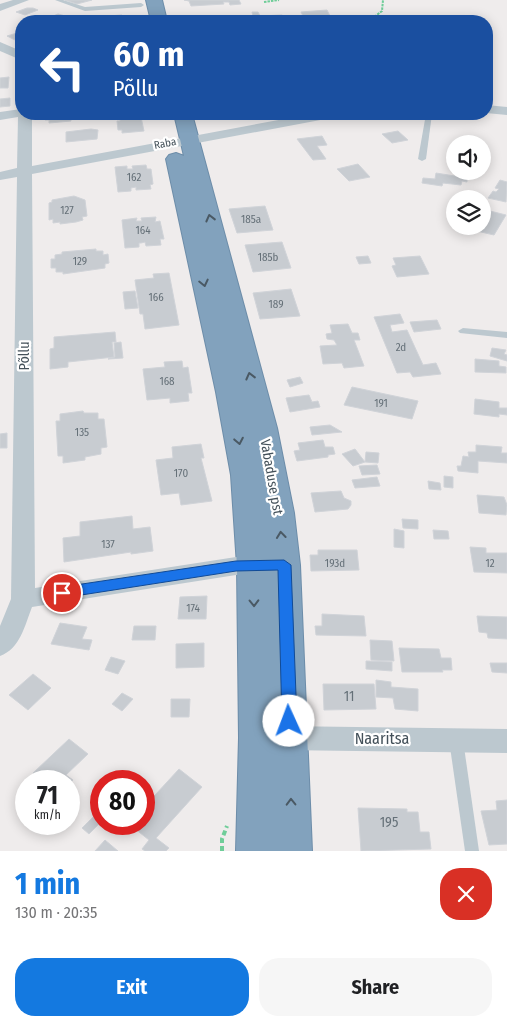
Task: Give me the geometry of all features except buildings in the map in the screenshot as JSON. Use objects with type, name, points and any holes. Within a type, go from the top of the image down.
[{"type":"highway","points":[[145,2],[145,15]]},
{"type":"highway","points":[[145,2],[155,15]]},
{"type":"highway","name":"Vabaduse pst","points":[[171,120],[181,132],[263,428],[279,513],[284,565],[292,851]]},
{"type":"highway","name":"Vabaduse pst","points":[[181,132],[245,475],[253,566],[256,851]]},
{"type":"street","points":[[0,8],[24,0]]},
{"type":"street","points":[[0,46],[15,53]]},
{"type":"street","points":[[493,110],[507,111]]},
{"type":"street","points":[[0,116],[15,114]]},
{"type":"street","name":"Põllu","points":[[0,646],[8,636],[23,599],[25,120]]},
{"type":"street","name":"Raba","points":[[0,176],[181,132],[281,120]]},
{"type":"street","points":[[23,599],[236,566],[284,565]]},
{"type":"street","name":"Naaritsa","points":[[256,738],[507,741]]},
{"type":"lane","points":[[58,0],[85,9],[145,2]]},
{"type":"lane","points":[[115,0],[118,6]]},
{"type":"lane","points":[[422,159],[428,120]]},
{"type":"lane","points":[[463,330],[507,335]]},
{"type":"lane","points":[[456,739],[472,851]]},
{"type":"path","points":[[264,2],[279,0]]},
{"type":"path","points":[[377,15],[382,11],[383,0]]},
{"type":"path","points":[[273,1],[278,6]]},
{"type":"path","points":[[222,851],[222,839],[231,817]]},
{"type":"route","points":[[62,593],[236,566],[284,565],[289,721]]}]
